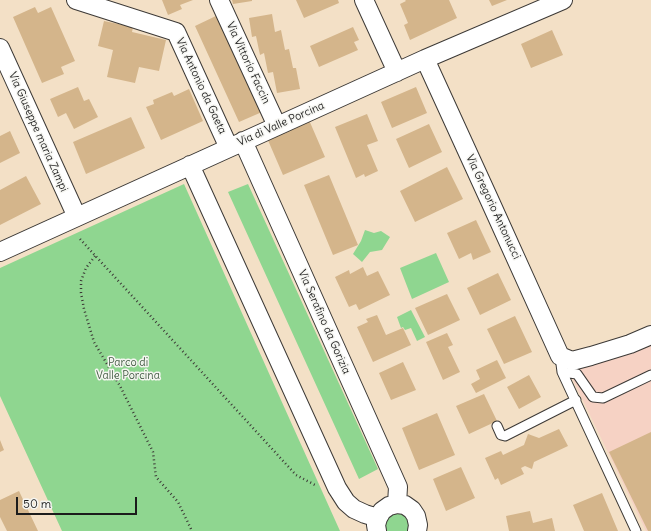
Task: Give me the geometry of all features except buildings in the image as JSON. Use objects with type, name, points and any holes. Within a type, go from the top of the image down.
[{"type":"street","name":"Via Antonio da Gaeta","points":[[76,0],[176,32],[236,144]]},
{"type":"street","name":"Via Vittorio Faccin","points":[[218,0],[277,126]]},
{"type":"street","points":[[364,0],[397,72]]},
{"type":"street","name":"Via di Valle Porcina","points":[[0,252],[552,2]]},
{"type":"street","name":"Via Giuseppe maria Zampi","points":[[0,48],[77,218]]},
{"type":"street","name":"Via Gregorio Antonucci","points":[[425,59],[490,199],[561,364]]},
{"type":"street","name":"Via Serafino da Gorizia","points":[[236,144],[398,487],[397,504]]},
{"type":"street","points":[[190,165],[337,488],[346,502],[354,509],[378,524],[382,510],[397,504],[405,505],[412,510],[416,516],[418,524],[417,531]]},
{"type":"street","points":[[561,364],[630,344],[651,335]]},
{"type":"lane","points":[[561,364],[577,374],[593,397],[603,398],[651,375]]},
{"type":"lane","points":[[561,364],[636,531]]},
{"type":"lane","points":[[497,426],[501,435],[505,436],[576,400]]},
{"type":"path","points":[[80,239],[296,475],[322,489]]},
{"type":"path","points":[[96,256],[86,268],[81,281],[81,293],[84,309],[94,342],[120,386],[153,452],[156,477],[178,502],[192,531]]},
{"type":"shaded area","points":[[651,344],[651,531],[646,531],[571,376],[582,366]]},
{"type":"green space","name":"Parco di Valle Porcina","points":[[184,184],[340,531],[62,531],[0,396],[0,268]]},
{"type":"green space","points":[[248,184],[378,469],[359,479],[228,192]]},
{"type":"green space","points":[[365,230],[374,233],[381,231],[390,237],[382,250],[370,252],[362,262],[353,254],[361,241]]},
{"type":"green space","points":[[436,253],[449,282],[412,299],[400,268]]},
{"type":"green space","points":[[411,310],[425,337],[417,341],[411,328],[405,330],[403,327],[401,328],[397,317]]},
{"type":"green space","points":[[399,513],[403,514],[409,519],[410,531],[387,531],[385,526],[388,518],[391,515]]}]
